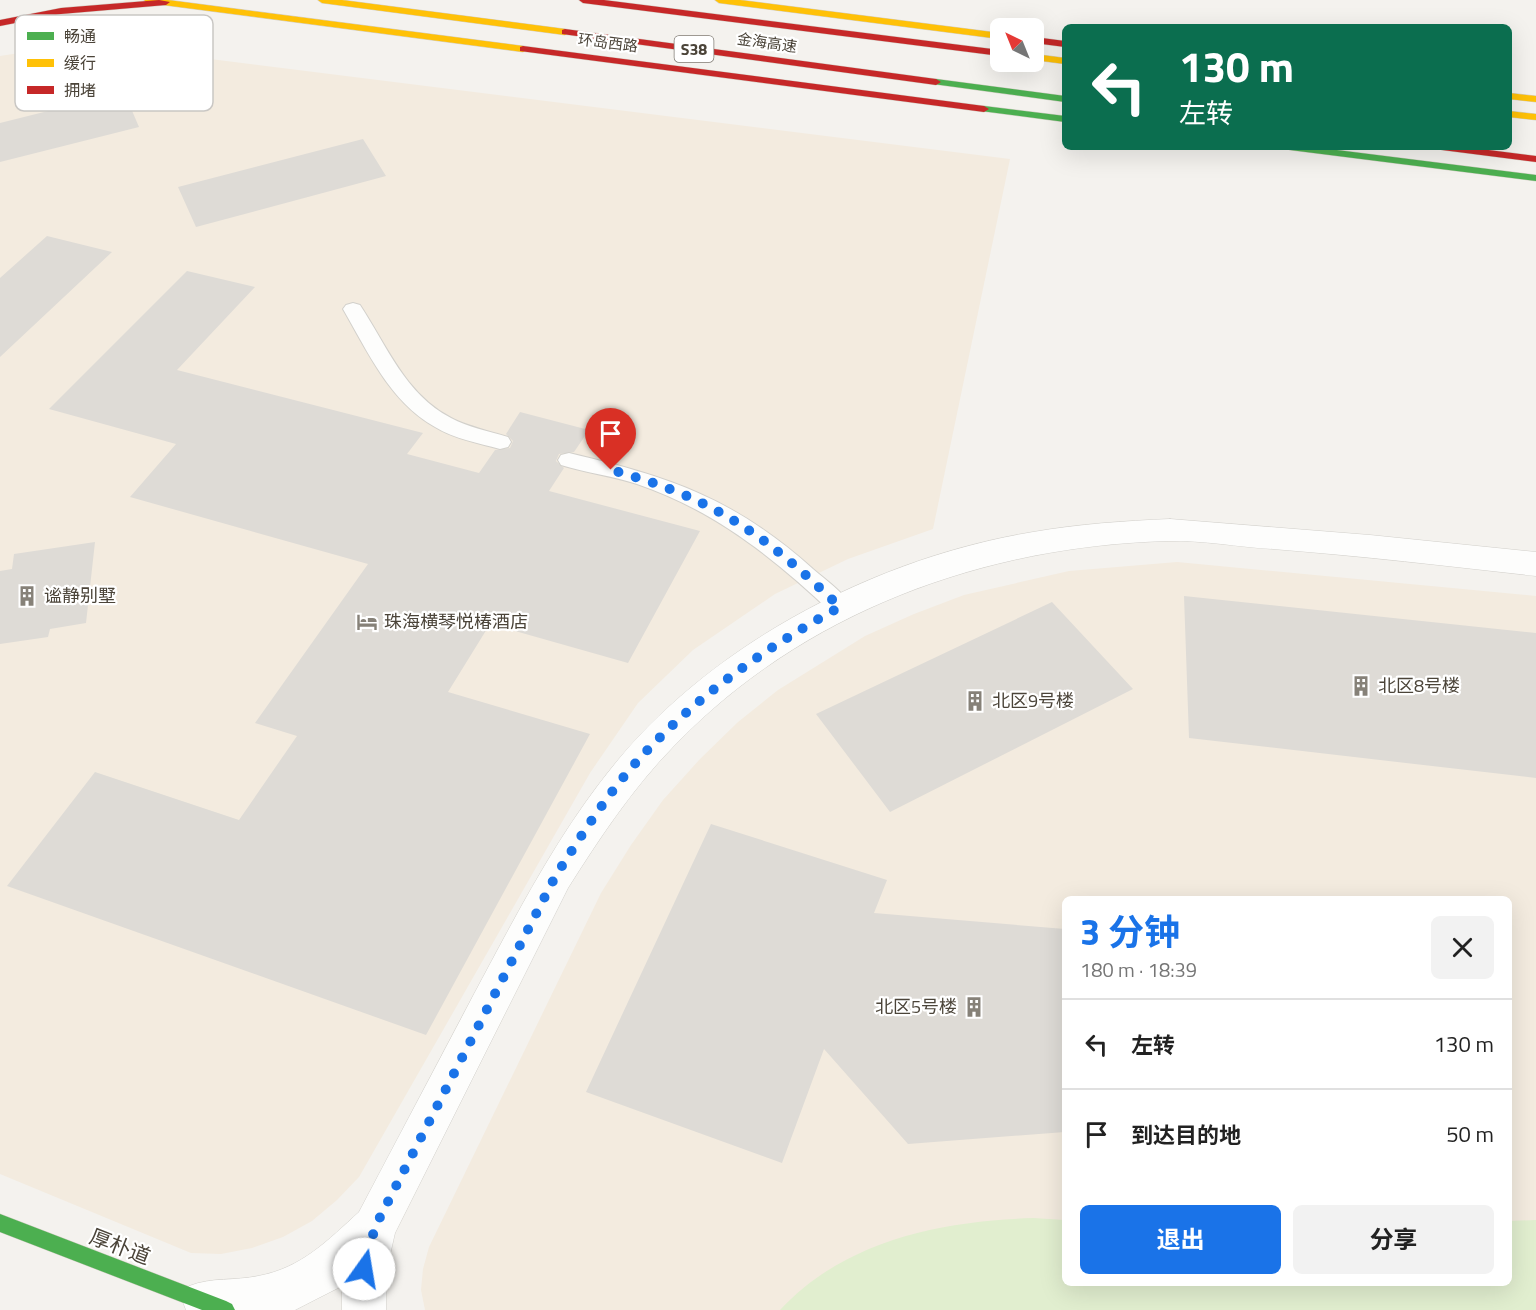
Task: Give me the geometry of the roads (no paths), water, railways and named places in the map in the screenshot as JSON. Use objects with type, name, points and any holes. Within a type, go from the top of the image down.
[{"type":"main road","name":"环岛西路","points":[[148,0],[1062,119]]},
{"type":"main road","name":"金海高速","points":[[322,0],[1062,99]]},
{"type":"main road","name":"金海高速","points":[[583,0],[990,52]]},
{"type":"main road","points":[[719,0],[990,35]]},
{"type":"main road","points":[[30,15],[166,2]]},
{"type":"main road","points":[[0,23],[15,19]]},
{"type":"main road","points":[[1044,41],[1062,44]]},
{"type":"main road","points":[[1044,58],[1062,61]]},
{"type":"main road","points":[[1512,96],[1536,99]]},
{"type":"main road","points":[[1512,114],[1536,117]]},
{"type":"main road","points":[[1314,150],[1536,178]]},
{"type":"main road","points":[[1466,150],[1536,159]]},
{"type":"main road","name":"厚朴道","points":[[0,1223],[216,1306]]},
{"type":"street","points":[[364,1310],[362,1283],[366,1254],[375,1227],[555,877],[588,825],[623,778],[662,735],[720,684],[792,633],[840,607],[891,584],[978,556],[1056,539],[1113,533],[1171,530],[1301,540],[1536,564]]},
{"type":"street","points":[[216,1306],[280,1295],[315,1279],[348,1255],[375,1227]]},
{"type":"lane","points":[[353,309],[409,400],[439,422],[478,437],[500,442]]},
{"type":"lane","points":[[569,460],[652,481],[727,515],[792,561],[840,607]]},
{"type":"place","name":"谧静别墅","points":[[27,596]]},
{"type":"place","name":"珠海横琴悦椿酒店","points":[[367,622]]},
{"type":"place","name":"北区8号楼","points":[[1361,686]]},
{"type":"place","name":"北区9号楼","points":[[975,701]]},
{"type":"place","name":"北区5号楼","points":[[974,1007]]}]
